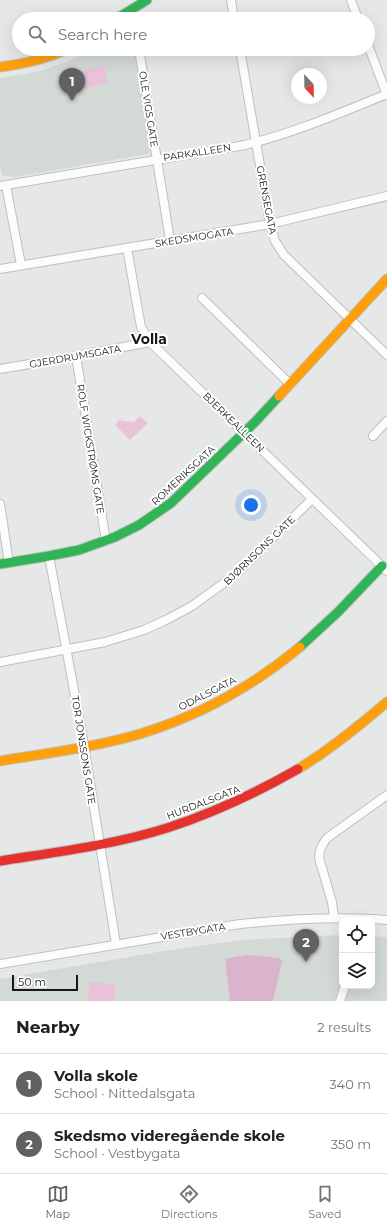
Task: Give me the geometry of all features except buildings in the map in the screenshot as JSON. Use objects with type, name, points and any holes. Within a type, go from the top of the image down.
[{"type":"street","points":[[127,12],[146,0]]},
{"type":"street","points":[[231,0],[233,12]]},
{"type":"street","points":[[351,0],[355,12]]},
{"type":"street","points":[[0,67],[27,63],[50,56]]},
{"type":"street","name":"OLE VIGS GATE","points":[[140,56],[170,240]]},
{"type":"street","name":"GRENSEGATA","points":[[241,56],[270,224],[275,241],[284,255],[387,355]]},
{"type":"street","points":[[372,56],[387,95]]},
{"type":"street","name":"PARKALLEEN","points":[[3,185],[256,142],[307,126],[387,95]]},
{"type":"street","points":[[3,185],[21,265]]},
{"type":"street","name":"SKEDSMOGATA","points":[[0,269],[270,224],[387,196]]},
{"type":"street","name":"BJERKEALLEEN","points":[[127,248],[141,327],[150,342],[385,568]]},
{"type":"street","name":"ROMERIKSGATA","points":[[5,564],[79,550],[106,541],[157,514],[171,503],[245,432],[387,279]]},
{"type":"street","points":[[202,298],[290,384]]},
{"type":"street","name":"GJERDRUMSGATA","points":[[0,369],[150,342]]},
{"type":"street","name":"ROLF WICKSTRØMS GATE","points":[[76,356],[106,541]]},
{"type":"street","points":[[373,436],[387,421]]},
{"type":"street","name":"BJØRNSONS GATE","points":[[0,662],[67,650],[124,637],[168,619],[192,606],[235,576],[312,499]]},
{"type":"street","points":[[0,504],[5,564]]},
{"type":"street","name":"TOR JONSSONS GATE","points":[[49,556],[67,650],[116,944]]},
{"type":"street","name":"ODALSGATA","points":[[0,761],[127,737],[159,727],[198,711],[239,690],[274,667],[311,638],[385,568]]},
{"type":"street","name":"HURDALSGATA","points":[[0,861],[130,838],[174,826],[219,809],[290,774],[332,747],[387,702]]},
{"type":"street","points":[[334,918],[332,902],[319,858],[319,852],[322,844],[327,838],[387,795]]},
{"type":"street","name":"VESTBYGATA","points":[[0,964],[240,924],[277,920],[339,918]]},
{"type":"street","name":"VESTBYGATA","points":[[375,920],[387,920]]},
{"type":"street","points":[[340,1001],[344,989]]},
{"type":"shaded area","points":[[79,56],[136,56],[147,122],[150,152],[148,154],[15,177],[2,175],[0,164],[0,78],[40,71],[72,60]]},
{"type":"shaded area","points":[[104,66],[108,83],[81,89],[77,72]]},
{"type":"shaded area","points":[[140,416],[148,423],[130,440],[115,425],[120,419],[122,421],[134,422]]},
{"type":"shaded area","points":[[339,935],[339,989],[375,989],[375,936],[387,937],[387,1001],[0,1001],[0,979],[164,951],[241,940]]},
{"type":"shaded area","points":[[249,955],[279,958],[282,961],[273,1001],[230,1001],[226,959]]},
{"type":"shaded area","points":[[89,982],[115,984],[114,1001],[88,1001]]},
{"type":"traffic: fast","points":[[127,12],[147,0]]},
{"type":"traffic: fast","points":[[0,564],[79,550],[115,537],[139,525],[171,503],[255,422],[279,396]]},
{"type":"traffic: fast","points":[[300,647],[338,612],[382,566]]},
{"type":"traffic: slow","points":[[0,67],[34,61],[51,56]]},
{"type":"traffic: slow","points":[[279,396],[387,279]]},
{"type":"traffic: slow","points":[[0,761],[108,742],[165,726],[226,698],[264,674],[300,647]]},
{"type":"traffic: slow","points":[[298,769],[333,746],[387,702]]},
{"type":"traffic: jam","points":[[0,861],[105,844],[167,828],[234,802],[298,769]]},
{"type":"place","name":"Volla skole","points":[[72,101]]},
{"type":"place","name":"Skedsmo videregående skole","points":[[306,962]]},
{"type":"district","name":"Volla","points":[[149,339]]}]
